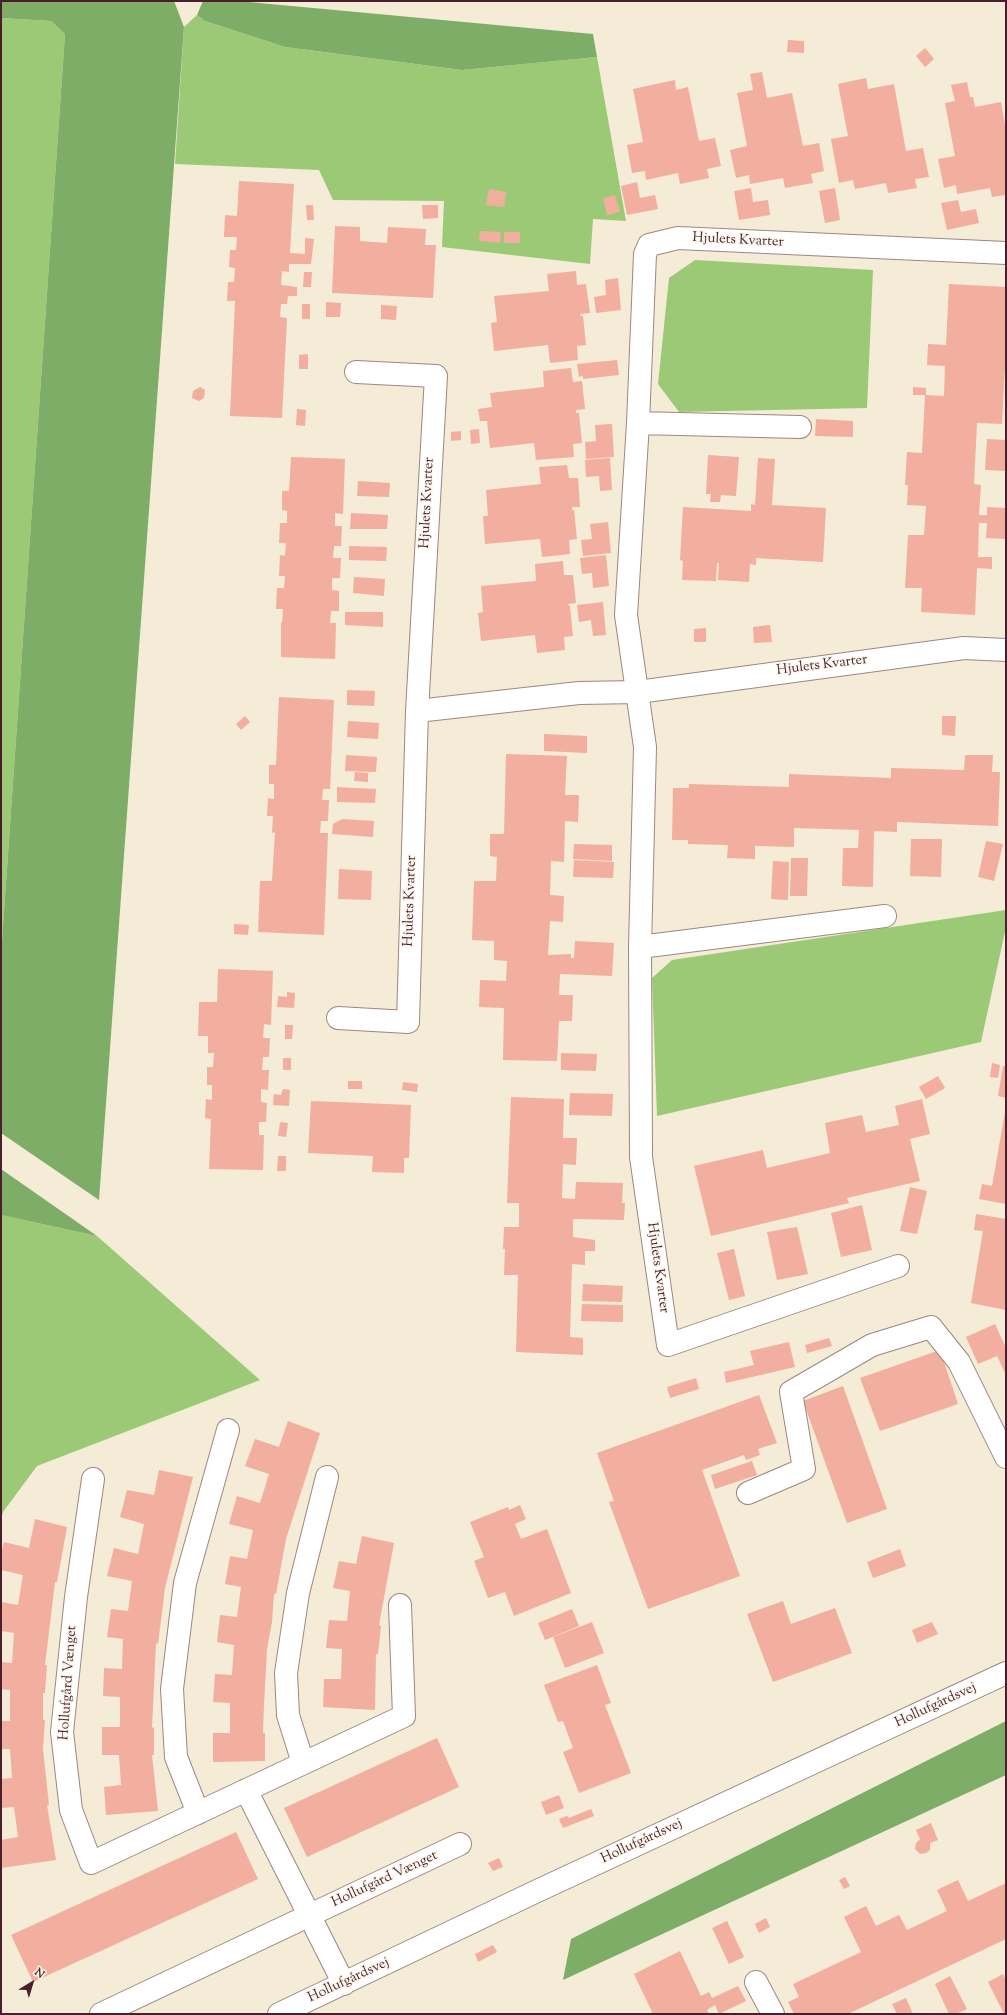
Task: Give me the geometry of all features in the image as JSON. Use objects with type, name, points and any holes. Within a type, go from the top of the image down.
[{"type":"street","name":"Hjulets Kvarter","points":[[898,1266],[668,1345],[640,1157],[640,947],[644,747],[638,692],[626,615],[638,423],[645,254],[649,245],[678,238],[1006,253]]},
{"type":"street","name":"Hjulets Kvarter","points":[[338,1018],[408,1022],[417,710],[436,376],[356,372]]},
{"type":"street","points":[[638,423],[800,427]]},
{"type":"street","name":"Hjulets Kvarter","points":[[417,710],[579,693],[638,692],[964,648],[1006,650]]},
{"type":"street","points":[[640,947],[885,916]]},
{"type":"street","points":[[748,1494],[804,1469],[791,1392],[872,1345],[932,1327],[959,1362],[1006,1457]]},
{"type":"street","points":[[198,1813],[176,1757],[172,1689],[185,1582],[228,1430]]},
{"type":"street","points":[[303,1763],[288,1715],[286,1673],[298,1593],[326,1477]]},
{"type":"street","name":"Hollufgård Vænget","points":[[93,1479],[76,1597],[62,1732],[71,1810],[92,1863],[404,1716],[400,1605]]},
{"type":"street","name":"Hollufgårdsvej","points":[[279,2014],[535,1892],[1006,1673]]},
{"type":"street","points":[[246,1790],[344,1984]]},
{"type":"street","name":"Hollufgård Vænget","points":[[101,2014],[460,1844]]},
{"type":"street","points":[[756,1982],[773,2014]]},
{"type":"green space","points":[[1,1],[174,1],[184,27],[99,1200],[1,1133],[1,955],[65,34],[51,21],[1,18]]},
{"type":"green space","points":[[203,1],[238,1],[593,34],[597,57],[462,70],[285,47],[205,21],[197,15]]},
{"type":"green space","points":[[197,15],[205,21],[285,47],[462,70],[597,57],[626,221],[593,219],[590,264],[442,247],[444,201],[333,200],[319,170],[175,164],[184,27]]},
{"type":"green space","points":[[1,18],[51,21],[65,34],[1,955]]},
{"type":"green space","points":[[695,260],[873,270],[867,408],[679,412],[658,384],[669,278]]},
{"type":"green space","points":[[1006,910],[1006,927],[981,1042],[657,1116],[652,978],[672,960]]},
{"type":"green space","points":[[1,1169],[97,1236],[1,1215]]},
{"type":"green space","points":[[1,1215],[97,1236],[260,1380],[37,1466],[3,1512],[1,1519]]},
{"type":"green space","points":[[1006,1721],[1006,1775],[563,1980],[571,1939]]},
{"type":"building","points":[[788,40],[804,41],[804,53],[787,52]]},
{"type":"building","points":[[925,48],[934,59],[925,67],[916,56]]},
{"type":"building","points":[[762,72],[767,98],[792,93],[803,146],[819,143],[824,171],[811,174],[813,183],[785,188],[783,178],[750,184],[749,175],[736,178],[730,150],[747,146],[737,93],[753,90],[750,74]]},
{"type":"building","points":[[866,78],[868,89],[894,84],[906,151],[923,148],[929,177],[915,179],[917,188],[888,193],[886,183],[855,189],[853,180],[839,183],[831,139],[848,136],[838,84]]},
{"type":"building","points":[[675,80],[676,90],[688,87],[699,141],[715,138],[721,166],[707,169],[709,178],[680,184],[678,173],[646,180],[645,171],[632,173],[627,145],[643,142],[633,89]]},
{"type":"building","points":[[967,82],[970,97],[973,97],[975,107],[1001,102],[1006,130],[1006,195],[992,197],[990,188],[957,194],[956,185],[944,188],[938,159],[955,156],[945,103],[955,101],[951,85]]},
{"type":"building","points":[[239,181],[294,184],[290,253],[305,254],[305,238],[314,239],[311,264],[289,264],[289,272],[282,271],[281,285],[297,287],[297,296],[288,296],[287,304],[281,304],[280,317],[287,318],[282,418],[230,416],[235,301],[227,301],[228,282],[234,282],[235,268],[229,267],[230,250],[236,250],[237,237],[224,237],[225,215],[237,216]]},
{"type":"building","points":[[637,182],[640,198],[655,195],[658,209],[627,215],[621,186]]},
{"type":"building","points":[[751,188],[753,202],[768,200],[770,215],[739,220],[734,191]]},
{"type":"building","points":[[835,188],[840,220],[825,223],[819,191]]},
{"type":"building","points":[[489,189],[506,192],[504,207],[486,205]]},
{"type":"building","points":[[615,195],[620,212],[607,215],[603,198]]},
{"type":"building","points":[[958,200],[961,212],[976,209],[979,223],[947,230],[941,203]]},
{"type":"building","points":[[306,205],[313,205],[314,220],[307,220]]},
{"type":"building","points":[[422,205],[438,205],[438,218],[423,219]]},
{"type":"building","points":[[335,226],[360,227],[360,241],[387,243],[388,227],[426,229],[425,245],[436,245],[433,298],[332,293]]},
{"type":"building","points":[[480,231],[501,232],[500,243],[479,241]]},
{"type":"building","points":[[504,232],[520,232],[520,243],[504,243]]},
{"type":"building","points":[[576,271],[577,285],[586,284],[590,313],[580,314],[583,316],[586,345],[577,346],[578,360],[550,363],[548,345],[494,351],[491,323],[497,322],[494,296],[549,291],[547,274]]},
{"type":"building","points":[[304,272],[312,272],[311,287],[303,287]]},
{"type":"building","points":[[618,278],[621,310],[596,313],[594,297],[606,295],[605,280]]},
{"type":"building","points":[[949,284],[1006,287],[1006,348],[1002,424],[977,423],[974,484],[981,485],[979,515],[987,515],[987,507],[1006,508],[1006,539],[986,538],[987,523],[979,523],[978,557],[992,557],[992,569],[977,568],[975,615],[921,612],[922,588],[905,588],[908,535],[924,535],[926,506],[907,505],[908,485],[905,485],[907,452],[922,453],[925,395],[913,395],[913,387],[926,388],[926,395],[944,396],[945,366],[927,365],[928,344],[946,345]]},
{"type":"building","points":[[326,302],[341,303],[340,317],[326,317]]},
{"type":"building","points":[[302,304],[310,304],[310,319],[302,319]]},
{"type":"building","points":[[381,305],[397,306],[396,320],[381,319]]},
{"type":"building","points":[[308,354],[308,369],[299,369],[299,355]]},
{"type":"building","points":[[617,360],[619,375],[583,379],[583,376],[579,377],[577,364]]},
{"type":"building","points":[[571,368],[573,382],[582,381],[585,409],[576,410],[576,413],[579,413],[582,443],[573,444],[574,457],[536,460],[534,443],[490,448],[487,421],[480,421],[478,409],[492,407],[490,393],[544,387],[543,371]]},
{"type":"building","points":[[200,387],[205,390],[204,398],[199,401],[192,398],[193,391]]},
{"type":"building","points":[[297,409],[306,410],[305,426],[296,425]]},
{"type":"building","points":[[816,419],[853,421],[853,437],[815,436]]},
{"type":"building","points":[[612,424],[614,457],[586,459],[585,442],[596,441],[595,425]]},
{"type":"building","points":[[479,429],[480,443],[471,444],[470,430]]},
{"type":"building","points":[[461,431],[461,440],[451,441],[451,432]]},
{"type":"building","points":[[987,439],[1006,440],[1006,471],[985,470]]},
{"type":"building","points":[[708,455],[739,457],[736,496],[721,495],[720,502],[710,502],[711,494],[706,494]]},
{"type":"building","points":[[291,457],[345,459],[343,514],[335,513],[335,526],[342,526],[341,546],[334,546],[333,558],[341,558],[340,578],[332,578],[332,590],[339,591],[339,611],[331,611],[330,623],[336,623],[335,659],[281,657],[281,623],[283,609],[276,609],[277,588],[284,588],[285,576],[279,576],[280,555],[285,556],[286,543],[279,543],[280,523],[287,523],[287,511],[282,510],[282,491],[289,491]]},
{"type":"building","points":[[610,458],[612,490],[600,491],[599,476],[586,477],[585,460]]},
{"type":"building","points":[[758,458],[775,459],[772,505],[826,508],[823,562],[756,558],[756,565],[750,564],[749,582],[718,580],[719,563],[717,563],[716,581],[682,580],[683,561],[680,560],[683,507],[751,511],[751,504],[755,505]]},
{"type":"building","points":[[567,465],[569,478],[578,478],[580,507],[572,507],[572,510],[574,510],[577,539],[569,540],[570,554],[542,557],[540,539],[485,544],[483,516],[488,516],[486,490],[541,484],[539,467]]},
{"type":"building","points":[[358,481],[390,483],[389,497],[357,496]]},
{"type":"building","points":[[351,513],[388,515],[387,529],[350,529]]},
{"type":"building","points":[[608,522],[611,553],[583,556],[581,540],[592,539],[590,524]]},
{"type":"building","points":[[349,546],[387,547],[386,561],[349,560]]},
{"type":"building","points":[[606,555],[609,586],[593,588],[592,573],[582,574],[580,558]]},
{"type":"building","points":[[563,561],[564,575],[573,575],[576,603],[567,604],[570,606],[573,636],[564,637],[565,650],[537,653],[535,635],[481,641],[478,613],[483,612],[481,586],[536,581],[535,564]]},
{"type":"building","points":[[354,577],[385,579],[384,596],[353,593]]},
{"type":"building","points":[[603,602],[606,635],[593,636],[591,620],[579,622],[577,605]]},
{"type":"building","points":[[345,612],[383,612],[383,627],[345,625]]},
{"type":"building","points":[[770,625],[772,642],[754,643],[753,627]]},
{"type":"building","points":[[706,628],[706,642],[694,642],[694,629]]},
{"type":"building","points":[[347,690],[375,691],[374,706],[347,705]]},
{"type":"building","points":[[279,697],[334,700],[330,789],[323,789],[322,800],[329,800],[328,821],[321,821],[320,833],[328,833],[324,935],[258,932],[260,881],[272,881],[275,832],[272,833],[273,816],[267,816],[268,798],[274,799],[274,784],[269,784],[269,765],[276,765]]},
{"type":"building","points":[[245,716],[250,722],[241,730],[236,724]]},
{"type":"building","points":[[942,716],[956,716],[955,736],[942,735]]},
{"type":"building","points":[[348,721],[379,723],[378,739],[347,737]]},
{"type":"building","points":[[544,734],[587,736],[587,753],[544,751]]},
{"type":"building","points":[[506,754],[567,756],[565,795],[579,795],[578,822],[565,821],[564,862],[551,861],[550,895],[564,896],[563,922],[550,921],[548,955],[571,954],[571,958],[574,958],[575,941],[614,943],[612,976],[560,974],[559,995],[573,995],[572,1021],[559,1021],[557,1061],[503,1060],[504,1008],[479,1007],[480,980],[506,981],[507,961],[494,960],[494,941],[472,940],[474,881],[496,881],[497,857],[490,856],[490,834],[504,834]]},
{"type":"building","points":[[346,755],[377,757],[376,772],[345,771]]},
{"type":"building","points":[[965,755],[993,755],[992,772],[1000,772],[998,826],[897,822],[897,832],[874,831],[873,887],[842,886],[843,848],[858,848],[859,830],[794,828],[794,847],[755,846],[755,859],[727,858],[728,845],[688,844],[688,840],[672,840],[673,788],[689,788],[689,784],[789,787],[789,774],[891,778],[891,768],[964,770]]},
{"type":"building","points":[[355,772],[368,773],[368,782],[354,781]]},
{"type":"building","points":[[337,787],[376,789],[375,803],[337,802]]},
{"type":"building","points":[[342,819],[374,821],[373,837],[332,834],[333,824]]},
{"type":"building","points":[[911,839],[942,839],[941,877],[910,876]]},
{"type":"building","points":[[986,841],[1003,844],[994,881],[978,877]]},
{"type":"building","points":[[574,844],[612,845],[612,861],[573,859]]},
{"type":"building","points":[[791,858],[808,858],[807,896],[790,896]]},
{"type":"building","points":[[574,860],[614,862],[613,878],[573,877]]},
{"type":"building","points":[[773,861],[789,862],[788,900],[771,899]]},
{"type":"building","points":[[339,869],[372,871],[371,900],[338,899]]},
{"type":"building","points":[[234,924],[249,925],[248,935],[234,934]]},
{"type":"building","points":[[218,969],[273,971],[271,1025],[264,1024],[263,1038],[270,1038],[269,1057],[263,1057],[262,1070],[269,1070],[268,1090],[261,1089],[261,1102],[267,1103],[266,1122],[259,1122],[259,1135],[264,1135],[263,1170],[209,1169],[211,1119],[205,1118],[206,1099],[212,1100],[212,1085],[207,1085],[207,1067],[213,1067],[214,1053],[208,1053],[208,1036],[198,1036],[199,1002],[217,1002]]},
{"type":"building","points":[[287,992],[295,993],[294,1008],[277,1007],[278,996],[287,997]]},
{"type":"building","points":[[285,1025],[293,1025],[292,1039],[285,1039]]},
{"type":"building","points":[[561,1053],[597,1054],[596,1071],[561,1070]]},
{"type":"building","points":[[283,1058],[291,1058],[291,1070],[283,1070]]},
{"type":"building","points":[[992,1063],[1000,1065],[998,1078],[990,1077]]},
{"type":"building","points":[[1003,1066],[1006,1066],[1006,1098],[998,1096]]},
{"type":"building","points":[[938,1076],[945,1088],[926,1099],[919,1087]]},
{"type":"building","points":[[348,1081],[362,1081],[362,1089],[348,1089]]},
{"type":"building","points":[[403,1082],[418,1084],[417,1092],[402,1090]]},
{"type":"building","points":[[283,1089],[290,1090],[289,1106],[273,1105],[274,1094],[281,1095]]},
{"type":"building","points":[[570,1093],[613,1094],[612,1116],[569,1115]]},
{"type":"building","points":[[511,1097],[564,1099],[563,1138],[577,1138],[576,1165],[563,1164],[562,1198],[575,1199],[576,1182],[623,1183],[622,1203],[625,1203],[624,1220],[573,1219],[573,1237],[595,1240],[595,1251],[585,1251],[585,1265],[572,1264],[570,1337],[583,1338],[583,1355],[516,1352],[518,1275],[504,1275],[505,1249],[503,1249],[504,1227],[519,1227],[519,1203],[507,1203]]},
{"type":"building","points":[[922,1099],[930,1134],[910,1139],[920,1181],[847,1198],[849,1203],[711,1236],[694,1166],[763,1150],[767,1168],[830,1153],[825,1123],[862,1115],[866,1132],[899,1125],[895,1106]]},
{"type":"building","points":[[311,1101],[411,1105],[409,1158],[404,1158],[404,1173],[372,1172],[373,1156],[308,1153]]},
{"type":"building","points":[[1005,1112],[1006,1204],[979,1199],[982,1184],[992,1186]]},
{"type":"building","points":[[280,1122],[288,1123],[286,1137],[278,1136]]},
{"type":"building","points":[[278,1156],[286,1156],[286,1171],[277,1171]]},
{"type":"building","points":[[910,1187],[927,1191],[917,1234],[900,1231]]},
{"type":"building","points":[[862,1205],[872,1250],[841,1257],[831,1213]]},
{"type":"building","points":[[976,1214],[1006,1219],[1006,1310],[971,1303],[983,1231],[974,1230]]},
{"type":"building","points":[[797,1227],[808,1274],[777,1280],[767,1232]]},
{"type":"building","points":[[734,1249],[745,1296],[729,1300],[717,1253]]},
{"type":"building","points":[[583,1284],[623,1286],[622,1302],[582,1301]]},
{"type":"building","points":[[582,1304],[623,1305],[623,1322],[581,1321]]},
{"type":"building","points":[[995,1324],[1006,1348],[1006,1375],[997,1356],[978,1364],[966,1337]]},
{"type":"building","points":[[829,1338],[832,1346],[807,1353],[805,1345]]},
{"type":"building","points":[[789,1342],[795,1367],[726,1383],[724,1372],[754,1365],[750,1351]]},
{"type":"building","points":[[940,1350],[958,1404],[880,1431],[860,1378]]},
{"type":"building","points":[[696,1378],[699,1389],[670,1398],[667,1387]]},
{"type":"building","points":[[843,1386],[887,1509],[847,1523],[803,1401]]},
{"type":"building","points":[[759,1395],[777,1443],[758,1449],[760,1455],[746,1460],[744,1455],[702,1470],[740,1576],[648,1609],[609,1502],[614,1501],[597,1453]]},
{"type":"building","points":[[288,1421],[320,1433],[286,1539],[276,1594],[274,1594],[272,1622],[267,1649],[263,1733],[265,1733],[265,1761],[213,1762],[213,1733],[230,1733],[230,1703],[213,1702],[215,1674],[232,1675],[234,1645],[217,1642],[220,1615],[237,1617],[241,1587],[225,1584],[230,1556],[247,1559],[253,1530],[229,1524],[237,1496],[260,1503],[269,1474],[245,1466],[255,1439],[279,1447]]},
{"type":"building","points":[[752,1461],[757,1475],[715,1489],[711,1475]]},
{"type":"building","points":[[159,1470],[193,1477],[165,1588],[158,1644],[156,1643],[152,1728],[154,1727],[154,1755],[152,1755],[158,1811],[106,1815],[104,1787],[121,1785],[119,1755],[102,1755],[102,1727],[120,1727],[120,1697],[103,1696],[104,1668],[122,1669],[123,1639],[107,1637],[111,1609],[128,1611],[132,1581],[107,1576],[114,1548],[138,1554],[144,1524],[120,1517],[127,1490],[154,1495]]},
{"type":"building","points":[[520,1505],[526,1519],[515,1524],[521,1539],[547,1529],[571,1593],[514,1616],[505,1592],[488,1598],[474,1561],[484,1557],[470,1522],[508,1507],[509,1510]]},
{"type":"building","points":[[35,1519],[67,1527],[57,1582],[55,1582],[45,1665],[47,1665],[45,1693],[43,1693],[43,1720],[45,1720],[43,1749],[49,1805],[47,1805],[56,1860],[1,1868],[1,1840],[18,1837],[14,1807],[1,1808],[1,1779],[12,1778],[10,1749],[1,1749],[1,1721],[10,1721],[10,1690],[1,1689],[1,1662],[12,1663],[14,1633],[1,1631],[1,1602],[18,1605],[23,1575],[1,1570],[1,1555],[4,1542],[29,1548]]},
{"type":"building","points":[[362,1536],[394,1543],[379,1625],[381,1626],[378,1654],[376,1654],[375,1710],[323,1707],[324,1679],[341,1679],[342,1649],[326,1648],[329,1620],[347,1621],[350,1591],[333,1588],[339,1561],[356,1564]]},
{"type":"building","points":[[900,1549],[906,1566],[873,1578],[867,1562]]},
{"type":"building","points":[[783,1601],[791,1624],[835,1608],[852,1653],[773,1682],[747,1614]]},
{"type":"building","points":[[572,1609],[579,1626],[545,1640],[538,1623]]},
{"type":"building","points":[[592,1622],[604,1653],[565,1668],[553,1637]]},
{"type":"building","points":[[932,1622],[938,1634],[917,1643],[912,1630]]},
{"type":"building","points":[[597,1665],[611,1703],[605,1705],[631,1773],[579,1793],[563,1752],[573,1748],[563,1721],[558,1722],[544,1685]]},
{"type":"building","points":[[437,1738],[459,1787],[307,1857],[284,1808]]},
{"type":"building","points":[[559,1795],[564,1808],[546,1815],[541,1802]]},
{"type":"building","points":[[591,1809],[594,1816],[563,1828],[559,1819],[567,1816],[569,1818]]},
{"type":"building","points":[[931,1823],[938,1840],[930,1843],[930,1850],[926,1853],[920,1854],[915,1849],[916,1843],[920,1839],[916,1830]]},
{"type":"building","points":[[236,1832],[258,1879],[33,1982],[11,1935]]},
{"type":"building","points":[[499,1858],[503,1867],[493,1871],[488,1863]]},
{"type":"building","points":[[845,1877],[850,1886],[844,1889],[839,1880]]},
{"type":"building","points":[[958,1880],[968,1901],[1006,1883],[1006,1939],[848,2014],[794,2014],[788,2002],[799,1997],[793,1984],[861,1952],[844,1917],[866,1906],[876,1926],[899,1915],[907,1930],[947,1911],[937,1890]]},
{"type":"building","points":[[766,1918],[770,1927],[759,1933],[755,1924]]},
{"type":"building","points":[[727,1921],[744,1957],[729,1964],[712,1928]]},
{"type":"building","points":[[493,1945],[497,1952],[478,1962],[475,1954]]},
{"type":"building","points":[[680,1951],[701,1996],[709,1992],[712,1998],[738,1986],[746,2001],[719,2014],[715,2005],[707,2010],[709,2014],[653,2014],[634,1974]]},
{"type":"building","points":[[1003,1974],[1006,1980],[1006,2014],[1004,2014],[988,1982]]},
{"type":"building","points":[[950,1976],[967,2009],[956,2014],[949,2014],[935,1984]]},
{"type":"building","points":[[906,1998],[913,2014],[897,2014],[892,2004]]}]
